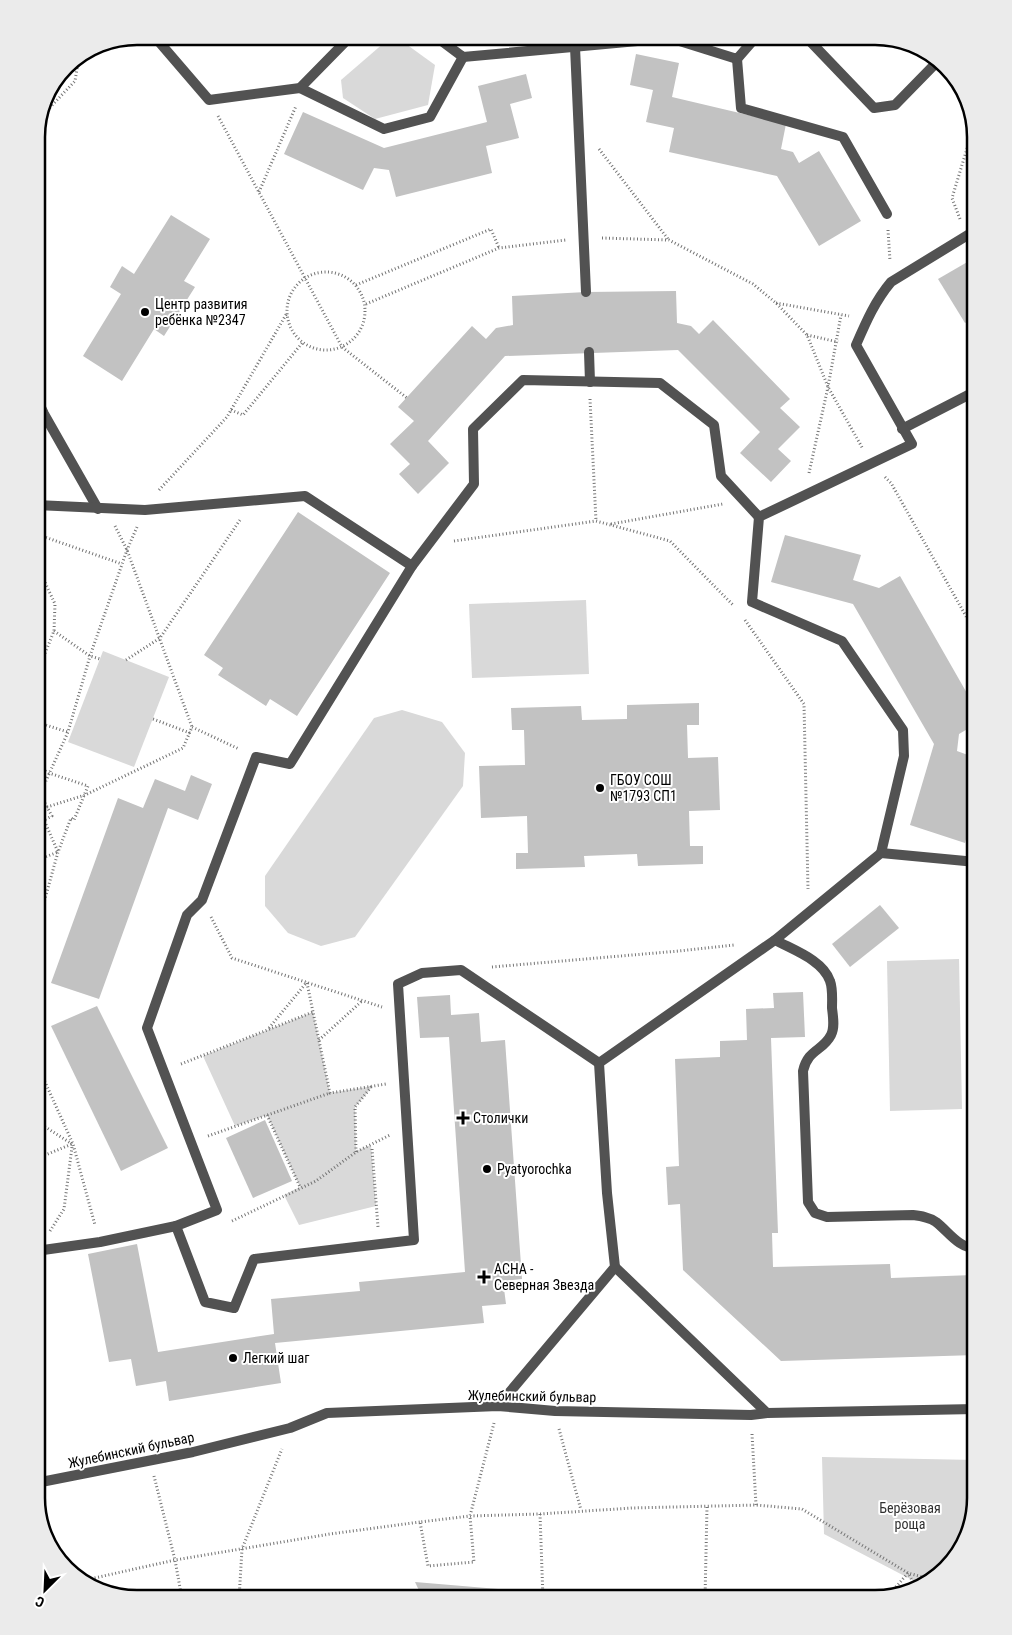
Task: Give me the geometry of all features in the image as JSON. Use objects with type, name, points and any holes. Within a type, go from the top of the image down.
[{"type":"street","points":[[162,45],[209,100],[302,89],[384,129],[430,117],[463,57]]},
{"type":"street","points":[[302,89],[343,45]]},
{"type":"street","points":[[447,45],[463,57],[596,45]]},
{"type":"street","points":[[692,45],[737,59]]},
{"type":"street","points":[[749,45],[737,59],[741,108],[844,136],[887,214]]},
{"type":"street","points":[[814,45],[874,108],[895,105],[933,66]]},
{"type":"street","points":[[575,47],[586,292]]},
{"type":"street","points":[[759,517],[912,444],[856,345],[880,295],[891,282],[967,235]]},
{"type":"street","points":[[589,352],[590,382]]},
{"type":"street","points":[[45,1250],[100,1242],[176,1226],[217,1210],[147,1028],[187,915],[202,900],[256,757],[290,764],[412,566],[474,484],[474,429],[523,380],[660,383],[714,425],[721,476],[759,517],[752,602],[842,641],[903,730],[904,756],[881,853],[775,940],[599,1063]]},
{"type":"street","points":[[902,429],[967,396]]},
{"type":"street","points":[[45,416],[102,509]]},
{"type":"street","points":[[45,506],[145,510],[305,496],[412,566]]},
{"type":"street","points":[[881,853],[967,861]]},
{"type":"street","points":[[775,940],[813,961],[825,971],[831,982],[833,1026],[831,1034],[828,1040],[810,1054],[805,1062],[803,1071],[808,1202],[815,1214],[827,1217],[913,1215],[927,1217],[967,1247]]},
{"type":"street","points":[[176,1226],[205,1302],[234,1308],[254,1259],[414,1240],[398,984],[422,973],[461,970],[599,1063]]},
{"type":"street","points":[[599,1063],[607,1193],[615,1267],[767,1413]]},
{"type":"street","points":[[498,1406],[615,1267]]},
{"type":"street","name":"Жулебинский бульвар","points":[[45,1481],[150,1461],[290,1428],[327,1414],[498,1406],[555,1411],[751,1415],[767,1413],[967,1409]]},
{"type":"path","points":[[50,108],[75,82],[77,67]]},
{"type":"path","points":[[259,193],[302,89]]},
{"type":"path","points":[[209,100],[342,347],[407,398]]},
{"type":"path","points":[[579,122],[668,240],[753,284],[776,303],[807,336],[828,386],[871,464],[891,483],[967,618]]},
{"type":"path","points":[[967,149],[952,198],[967,226]]},
{"type":"path","points":[[887,214],[891,282]]},
{"type":"path","points":[[356,285],[491,229],[499,248]]},
{"type":"path","points":[[366,304],[499,248],[583,238],[668,240]]},
{"type":"path","points":[[45,781],[68,732],[90,656],[127,550],[152,497],[227,417],[287,313],[291,294],[296,286],[306,278],[319,273],[332,272],[345,276],[356,285],[366,304],[363,325],[358,334],[342,347],[322,350],[303,342],[295,334],[287,313]]},
{"type":"path","points":[[776,303],[867,320]]},
{"type":"path","points":[[804,496],[841,315]]},
{"type":"path","points":[[807,336],[856,345]]},
{"type":"path","points":[[231,410],[243,415],[303,342]]},
{"type":"path","points":[[590,382],[596,521]]},
{"type":"path","points":[[608,524],[744,500]]},
{"type":"path","points":[[126,660],[160,638],[253,501]]},
{"type":"path","points":[[48,807],[85,796],[183,748],[192,727],[127,550],[102,509]]},
{"type":"path","points":[[428,544],[596,521],[670,542],[737,609],[804,704],[808,912]]},
{"type":"path","points":[[45,537],[122,564]]},
{"type":"path","points":[[45,582],[55,604],[54,631],[45,654]]},
{"type":"path","points":[[737,609],[752,602]]},
{"type":"path","points":[[54,631],[90,656],[100,659]]},
{"type":"path","points":[[153,718],[190,733]]},
{"type":"path","points":[[45,725],[68,732]]},
{"type":"path","points":[[192,727],[256,757]]},
{"type":"path","points":[[45,771],[88,786],[74,820],[71,818],[58,852],[45,899]]},
{"type":"path","points":[[45,803],[52,816],[45,820]]},
{"type":"path","points":[[45,822],[58,852]]},
{"type":"path","points":[[45,857],[58,852]]},
{"type":"path","points":[[202,900],[232,958],[399,1012]]},
{"type":"path","points":[[461,970],[679,951],[736,944]]},
{"type":"path","points":[[307,982],[330,1093]]},
{"type":"path","points":[[268,1029],[307,982]]},
{"type":"path","points":[[319,1040],[362,1000]]},
{"type":"path","points":[[163,1070],[313,1012]]},
{"type":"path","points":[[191,1142],[330,1093],[404,1081]]},
{"type":"path","points":[[45,1082],[73,1144],[100,1242]]},
{"type":"path","points":[[356,1152],[355,1107],[372,1086]]},
{"type":"path","points":[[267,1115],[300,1187]]},
{"type":"path","points":[[45,1127],[73,1144]]},
{"type":"path","points":[[217,1210],[232,1221],[316,1181],[356,1152],[407,1127]]},
{"type":"path","points":[[45,1154],[73,1144]]},
{"type":"path","points":[[49,1232],[64,1209],[73,1144]]},
{"type":"path","points":[[372,1149],[380,1245]]},
{"type":"path","points":[[420,1522],[428,1566],[474,1562],[470,1516],[498,1406]]},
{"type":"path","points":[[555,1411],[581,1510]]},
{"type":"path","points":[[751,1415],[756,1505]]},
{"type":"path","points":[[240,1590],[242,1550],[290,1428]]},
{"type":"path","points":[[150,1461],[175,1560],[181,1590]]},
{"type":"path","points":[[93,1578],[175,1560],[330,1534],[470,1516],[540,1514],[581,1510],[756,1505],[802,1509],[908,1573],[922,1577]]},
{"type":"path","points":[[705,1590],[707,1507]]},
{"type":"path","points":[[540,1514],[543,1590]]},
{"type":"path","points":[[908,1573],[913,1582]]},
{"type":"path","points":[[895,1588],[908,1573]]},
{"type":"green space","points":[[382,45],[407,45],[435,65],[428,105],[375,119],[343,98],[341,80]]},
{"type":"green space","points":[[586,600],[589,674],[472,678],[469,604]]},
{"type":"green space","points":[[103,651],[169,677],[134,767],[68,742]]},
{"type":"green space","points":[[402,710],[442,722],[465,753],[463,786],[355,937],[321,946],[288,933],[265,906],[265,876],[374,718]]},
{"type":"green space","points":[[959,959],[962,1109],[890,1111],[887,961]]},
{"type":"green space","points":[[313,1012],[330,1093],[373,1086],[355,1107],[356,1151],[371,1145],[376,1206],[299,1225],[284,1195],[300,1187],[267,1115],[235,1126],[203,1056]]},
{"type":"green space","name":"Берёзовая роща","points":[[822,1457],[967,1460],[966,1510],[960,1533],[944,1559],[936,1567],[916,1580],[914,1581],[824,1534]]},
{"type":"building","points":[[636,54],[679,63],[672,97],[786,124],[781,149],[793,152],[799,163],[819,151],[861,221],[819,246],[777,176],[669,152],[674,128],[646,122],[653,90],[630,85]]},
{"type":"building","points":[[526,74],[532,98],[510,104],[519,138],[486,146],[492,173],[396,197],[389,170],[374,168],[363,190],[284,154],[303,112],[384,148],[487,122],[478,86]]},
{"type":"building","name":"Центр развития ребёнка №2347","points":[[171,215],[210,239],[184,281],[195,287],[164,336],[154,329],[122,381],[83,356],[121,294],[110,287],[122,266],[134,274]]},
{"type":"building","points":[[967,262],[967,322],[965,323],[938,279]]},
{"type":"building","points":[[676,291],[677,323],[691,326],[699,334],[713,320],[790,399],[780,408],[800,427],[778,449],[791,461],[771,482],[740,453],[760,432],[678,350],[505,356],[428,441],[449,463],[418,494],[399,474],[410,464],[390,444],[414,421],[398,407],[472,326],[486,339],[496,328],[513,325],[512,296],[586,292]]},
{"type":"building","points":[[298,512],[390,573],[297,716],[270,699],[266,706],[218,675],[223,668],[204,655]]},
{"type":"building","points":[[785,535],[861,555],[853,580],[879,588],[900,576],[967,693],[967,729],[959,734],[957,751],[967,755],[967,835],[965,843],[910,825],[934,744],[853,604],[771,582]]},
{"type":"building","name":"ГБОУ СОШ №1793 СП1","points":[[699,703],[699,725],[687,725],[688,758],[718,757],[720,810],[689,811],[690,846],[703,846],[703,864],[638,866],[637,854],[584,856],[585,867],[516,869],[516,853],[528,853],[527,816],[481,818],[479,766],[525,765],[524,730],[512,730],[511,708],[581,706],[582,720],[627,719],[627,705]]},
{"type":"building","points":[[191,775],[212,784],[198,820],[168,808],[99,999],[51,983],[118,798],[143,808],[155,779],[185,791]]},
{"type":"building","points":[[880,905],[899,928],[850,967],[832,944]]},
{"type":"building","points":[[803,992],[805,1037],[771,1038],[778,1233],[772,1233],[773,1267],[890,1264],[891,1278],[967,1275],[967,1355],[781,1361],[683,1270],[680,1204],[668,1205],[666,1167],[679,1166],[675,1059],[720,1057],[720,1041],[747,1040],[746,1009],[774,1008],[773,993]]},
{"type":"building","points":[[450,995],[451,1015],[479,1013],[481,1042],[505,1040],[522,1279],[503,1281],[506,1304],[482,1306],[484,1323],[275,1343],[281,1383],[169,1401],[166,1381],[136,1386],[131,1359],[109,1362],[88,1254],[137,1244],[158,1352],[274,1334],[271,1299],[360,1291],[359,1282],[465,1272],[449,1037],[420,1038],[417,997]]},
{"type":"building","points":[[97,1006],[168,1148],[121,1171],[51,1026]]},
{"type":"building","points":[[265,1120],[292,1181],[253,1198],[226,1138]]},
{"type":"building","points":[[415,1582],[510,1590],[419,1590]]},
{"type":"place","name":"Центр развития ребёнка №2347","points":[[145,312]]},
{"type":"place","name":"ГБОУ СОШ №1793 СП1","points":[[600,788]]},
{"type":"place","name":"Столички","points":[[463,1118]]},
{"type":"place","name":"Pyatyorochka","points":[[487,1169]]},
{"type":"place","name":"АСНА - Северная Звезда","points":[[484,1277]]},
{"type":"place","name":"Легкий шаг","points":[[233,1358]]}]
